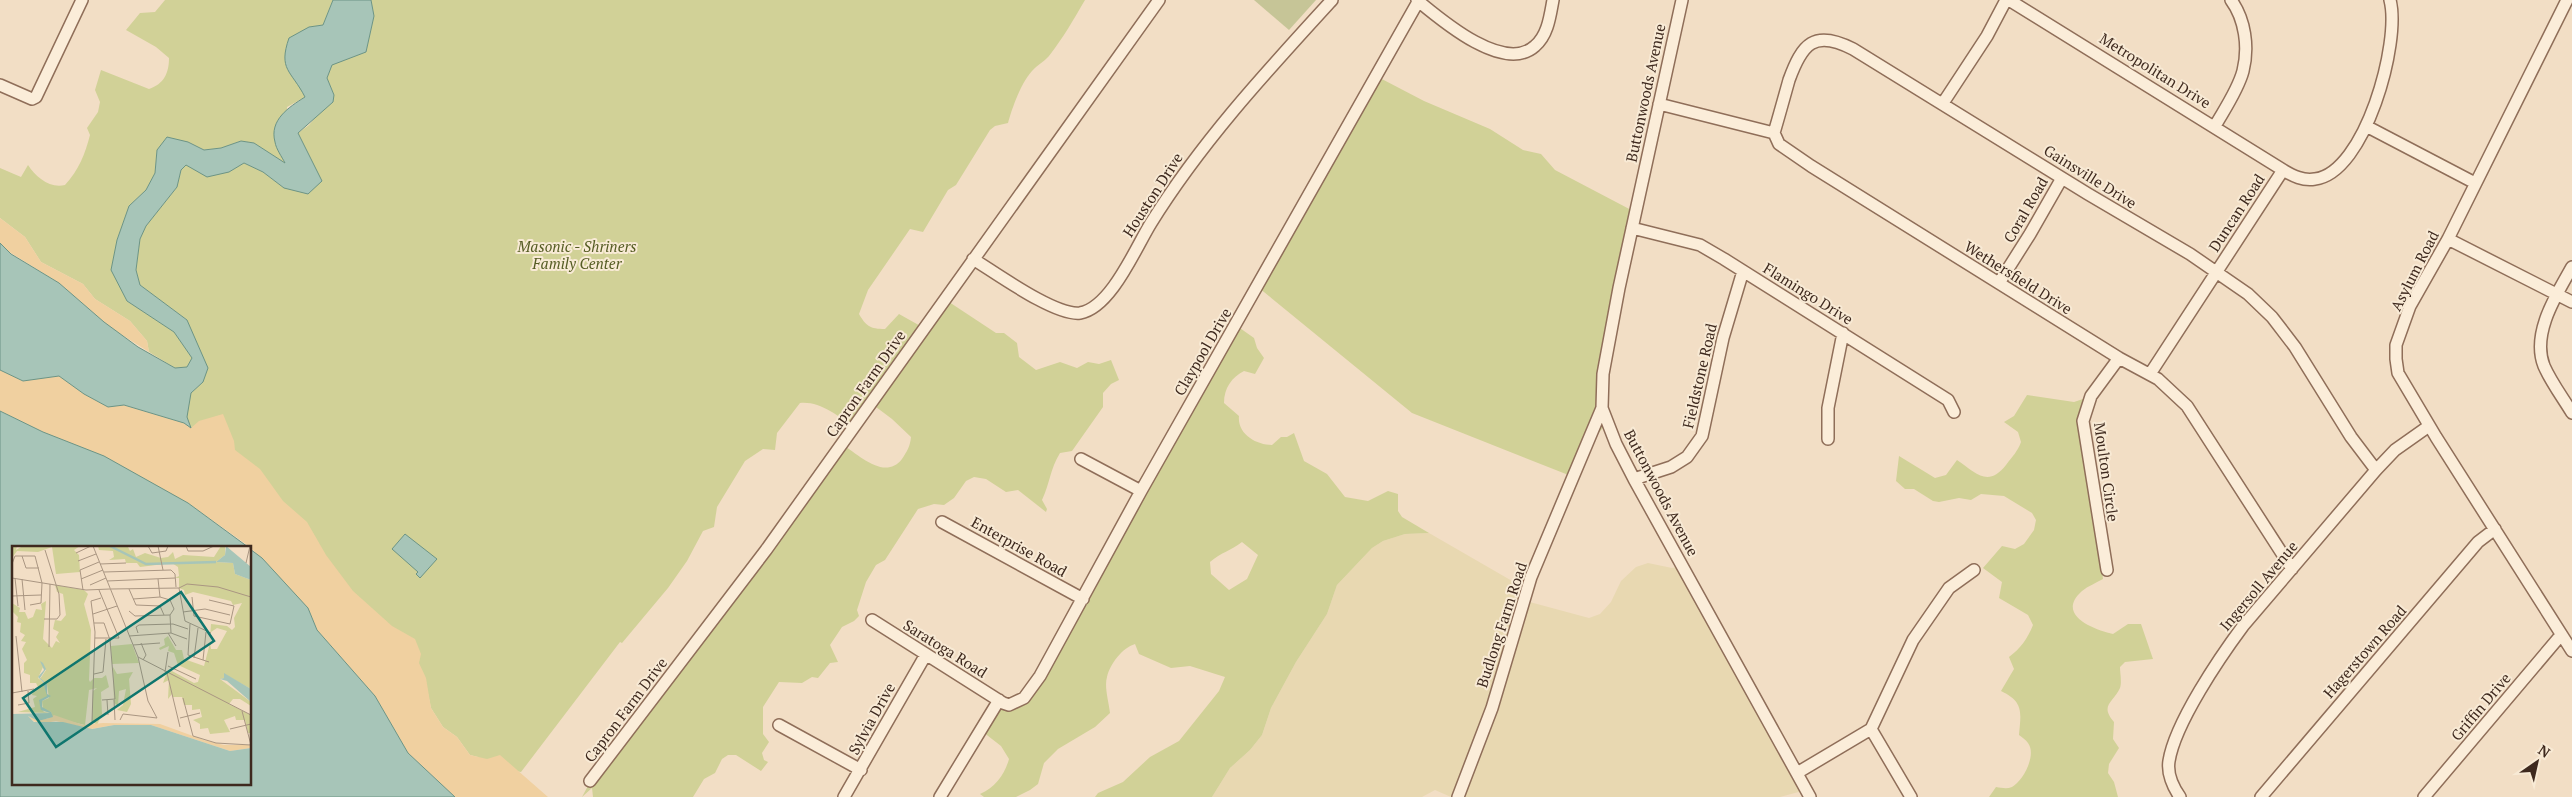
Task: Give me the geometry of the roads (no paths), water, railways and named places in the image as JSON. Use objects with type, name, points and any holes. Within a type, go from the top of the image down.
[{"type":"street","points":[[0,85],[32,100],[36,97],[48,76],[82,0]]},
{"type":"street","name":"Capron Farm Drive","points":[[590,781],[766,550],[1159,0]]},
{"type":"street","name":"Houston Drive","points":[[973,259],[1041,301],[1069,313],[1082,312],[1094,306],[1110,294],[1163,203],[1217,130],[1332,0]]},
{"type":"street","points":[[1418,0],[1446,24],[1469,38],[1502,54],[1523,54],[1536,46],[1546,30],[1553,0]]},
{"type":"street","name":"Claypool Drive","points":[[1001,702],[1009,705],[1024,698],[1040,676],[1141,491],[1418,0]]},
{"type":"street","name":"Buttonwoods Avenue","points":[[1682,0],[1632,228],[1603,374],[1602,408],[1616,444],[1634,480],[1797,773],[1807,795]]},
{"type":"street","points":[[1943,103],[2008,0]]},
{"type":"street","name":"Metropolitan Drive","points":[[2008,0],[2283,170]]},
{"type":"street","points":[[2214,126],[2243,71],[2245,39],[2241,16],[2231,0]]},
{"type":"street","name":"Duncan Road","points":[[2150,374],[2283,170],[2297,178],[2315,180],[2328,175],[2341,165],[2364,132],[2388,65],[2393,12],[2390,0]]},
{"type":"street","name":"Asylum Road","points":[[2567,0],[2448,239],[2410,306],[2396,345],[2396,359],[2398,373],[2572,651]]},
{"type":"street","name":"Gainsville Drive","points":[[1774,133],[1796,61],[1802,49],[1820,39],[1839,41],[1853,48],[2216,271],[2257,302],[2278,324],[2303,359],[2351,437],[2376,470]]},
{"type":"street","points":[[1659,104],[1774,133]]},
{"type":"street","points":[[2366,126],[2475,183]]},
{"type":"street","name":"Wethersfield Drive","points":[[1774,133],[1779,144],[1811,166],[2165,385],[2187,406],[2292,569]]},
{"type":"street","name":"Coral Road","points":[[1999,283],[2062,178]]},
{"type":"street","name":"Flamingo Drive","points":[[1632,228],[1700,245],[1844,333],[1948,400],[1954,412]]},
{"type":"street","points":[[2448,239],[2572,302]]},
{"type":"street","points":[[2572,267],[2544,325],[2541,349],[2544,365],[2572,413]]},
{"type":"street","name":"Fieldstone Road","points":[[1634,480],[1671,467],[1687,457],[1702,436],[1723,338],[1743,270]]},
{"type":"street","points":[[1828,439],[1828,408],[1844,333]]},
{"type":"street","name":"Moulton Circle","points":[[2107,570],[2083,421],[2091,396],[2119,358]]},
{"type":"street","name":"Budlong Farm Road","points":[[1458,797],[1492,708],[1531,577],[1602,408]]},
{"type":"street","name":"Ingersoll Avenue","points":[[2180,797],[2172,784],[2169,762],[2182,726],[2204,683],[2231,642],[2376,470],[2395,450],[2430,426]]},
{"type":"street","points":[[1081,459],[1141,491]]},
{"type":"street","name":"Enterprise Road","points":[[942,522],[1083,599]]},
{"type":"street","name":"Hagerstown Road","points":[[2261,797],[2478,542],[2495,529]]},
{"type":"street","points":[[1797,773],[1871,729],[1913,640],[1949,588],[1974,570]]},
{"type":"street","name":"Saratoga Road","points":[[872,620],[925,656],[1001,702]]},
{"type":"street","name":"Griffin Drive","points":[[2424,797],[2561,635]]},
{"type":"street","name":"Sylvia Drive","points":[[844,797],[925,656]]},
{"type":"street","points":[[940,797],[1001,702]]},
{"type":"street","points":[[779,724],[861,770]]},
{"type":"street","points":[[1871,729],[1911,797]]},
{"type":"park label","name":"Masonic - Shriners Family Center","points":[[577,256]]}]
